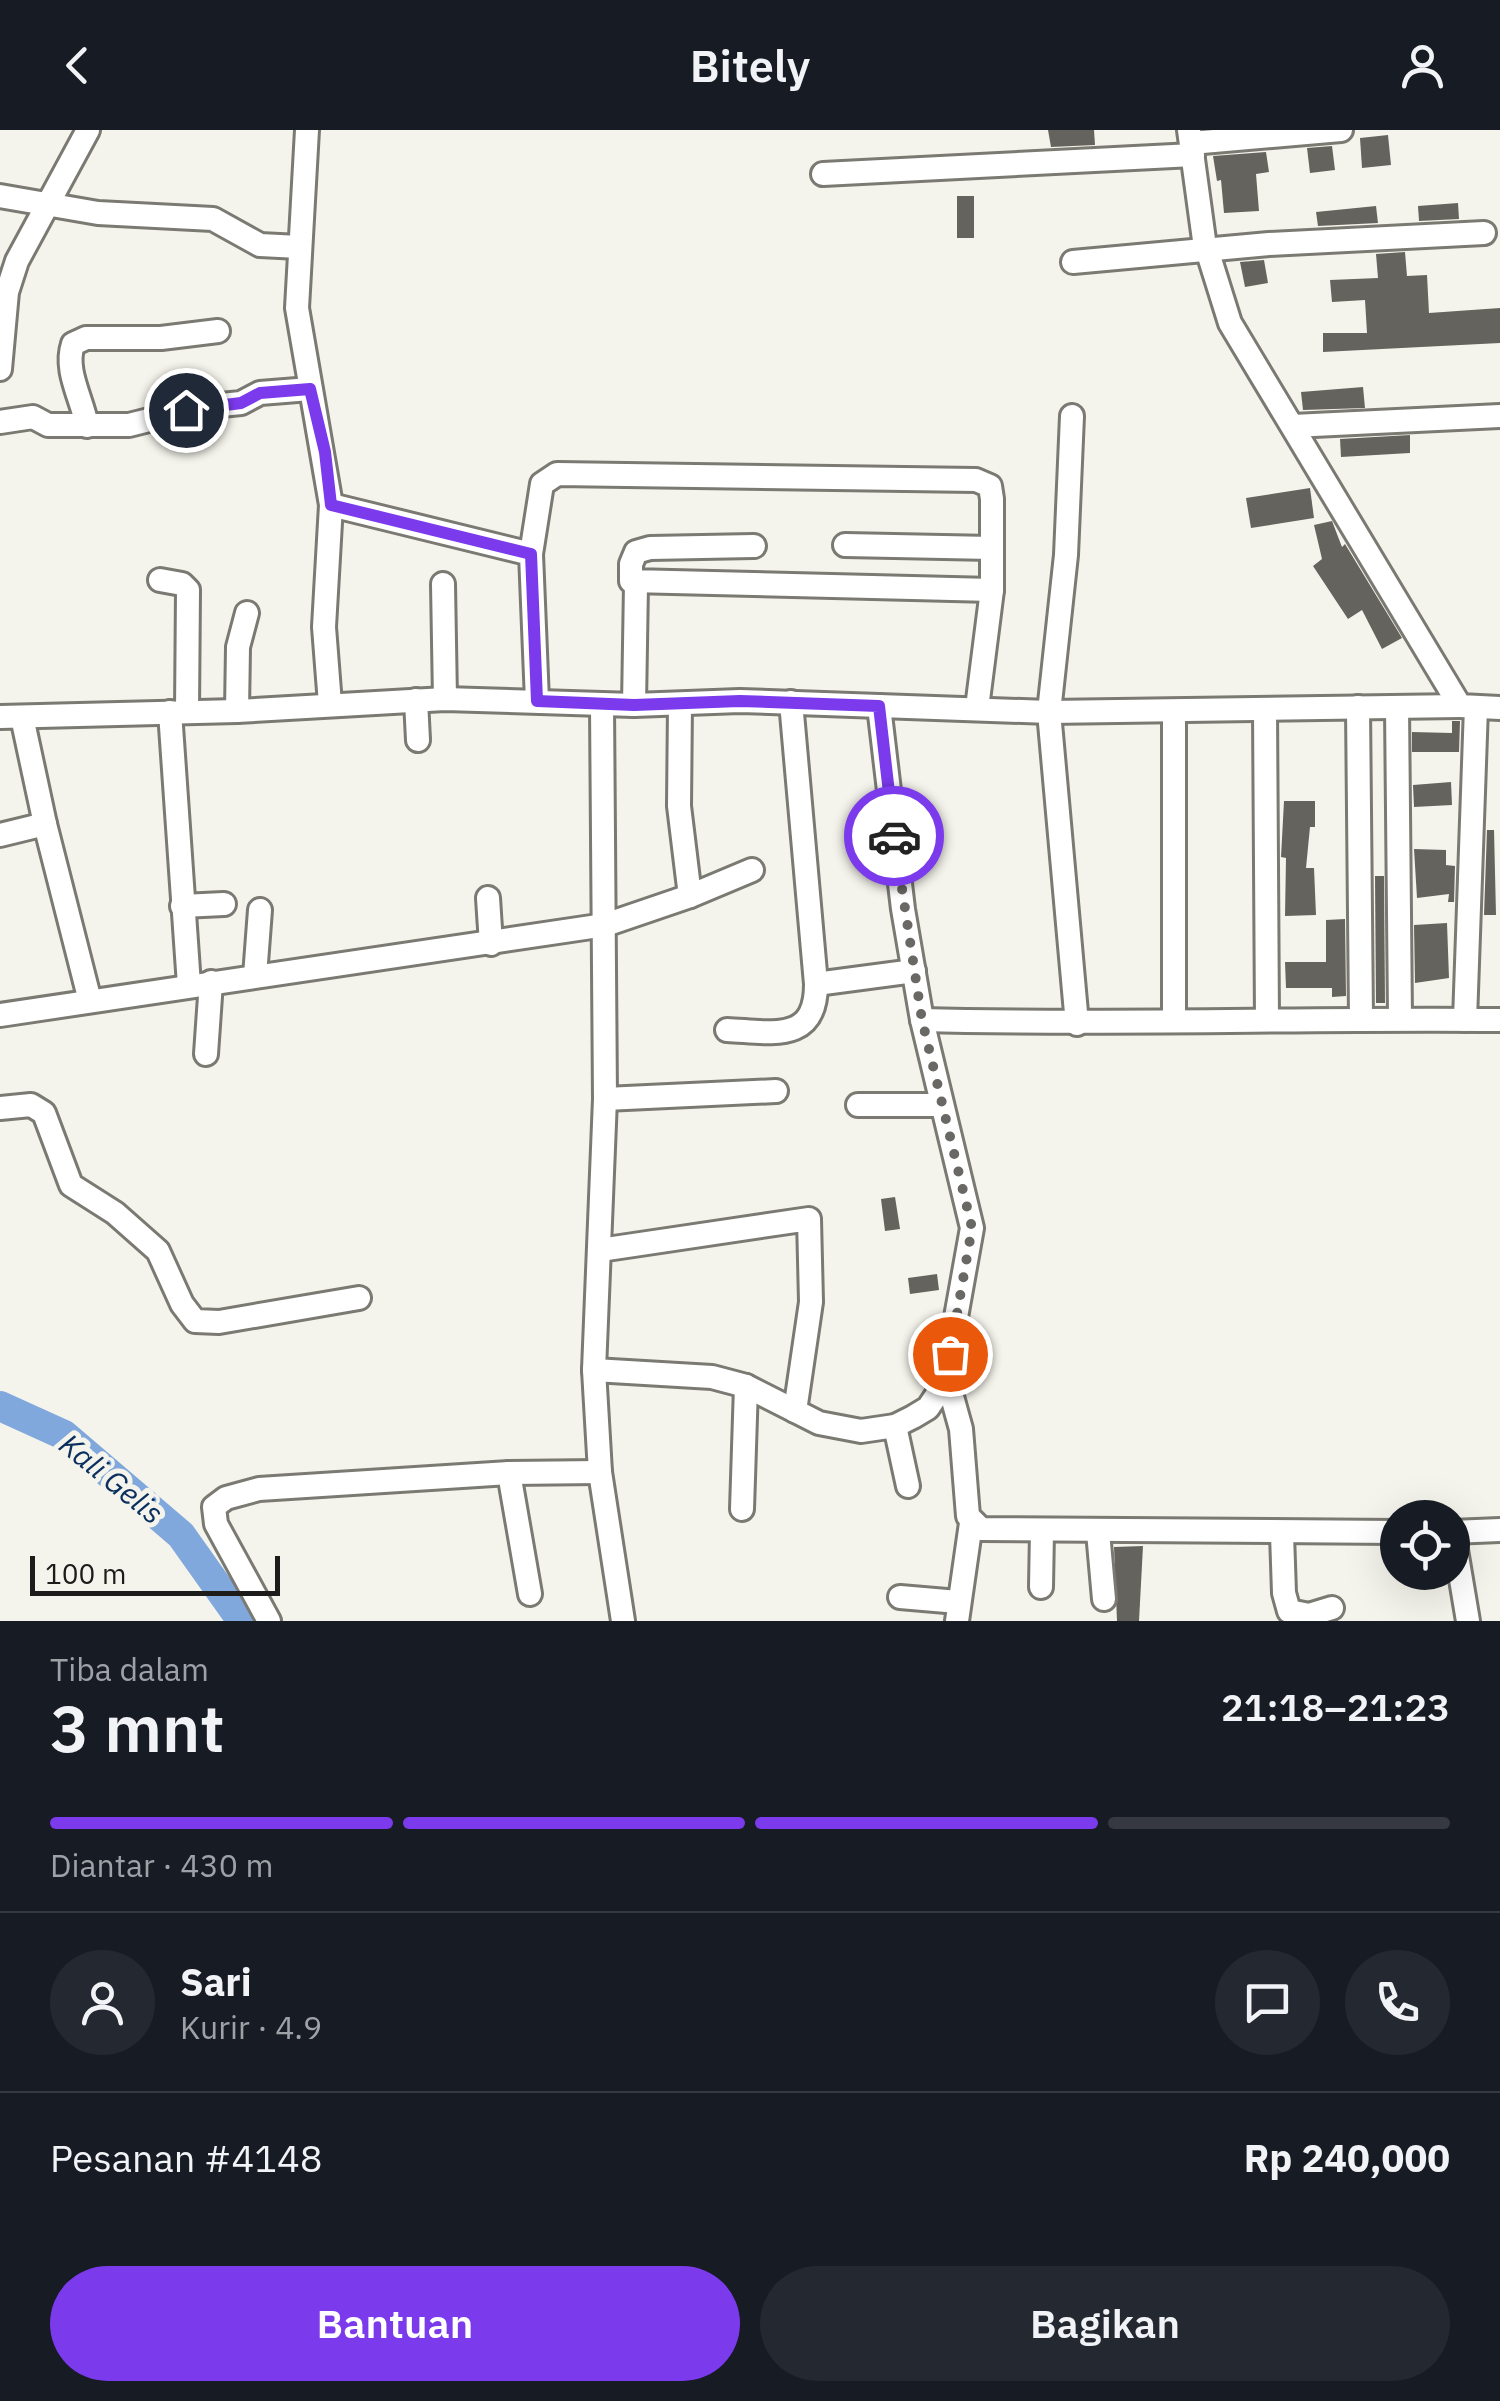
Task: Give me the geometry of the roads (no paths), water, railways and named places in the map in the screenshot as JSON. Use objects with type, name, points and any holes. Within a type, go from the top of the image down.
[{"type":"street","points":[[0,369],[7,292],[17,262],[88,130]]},
{"type":"street","points":[[307,130],[297,308],[325,452],[331,505],[324,627],[330,704]]},
{"type":"street","points":[[823,174],[1341,130]]},
{"type":"street","points":[[1191,143],[1206,250],[1230,324],[1468,706],[1465,1020]]},
{"type":"street","points":[[0,196],[46,206],[212,219],[260,246],[299,248]]},
{"type":"street","points":[[1073,262],[1484,233]]},
{"type":"street","points":[[87,426],[82,399],[74,388],[73,344],[86,338],[161,338],[218,331]]},
{"type":"street","points":[[0,422],[33,417],[48,425],[128,425],[201,407],[241,403],[260,393],[310,389]]},
{"type":"street","points":[[1072,416],[1066,556],[1050,712],[1077,1024]]},
{"type":"street","points":[[1293,426],[1500,416]]},
{"type":"street","points":[[537,701],[531,554],[542,484],[557,474],[976,480],[990,486],[992,590],[976,708]]},
{"type":"street","points":[[331,505],[531,554]]},
{"type":"street","points":[[845,545],[992,548]]},
{"type":"street","points":[[634,705],[636,584],[629,574],[636,552],[650,548],[754,546]]},
{"type":"street","points":[[160,580],[182,584],[188,590],[178,711],[182,906],[200,984],[206,1054]]},
{"type":"street","points":[[444,584],[446,699]]},
{"type":"street","points":[[636,584],[992,590]]},
{"type":"street","points":[[238,711],[238,646],[247,613]]},
{"type":"street","points":[[90,1001],[44,824],[11,717],[238,711],[446,699],[602,705],[792,702],[1050,712],[1500,708]]},
{"type":"street","points":[[416,700],[418,740]]},
{"type":"street","points":[[727,1030],[768,1032],[798,1027],[813,1014],[816,984],[792,702]]},
{"type":"street","points":[[602,705],[605,1099],[594,1370],[600,1472],[623,1621]]},
{"type":"street","points":[[680,705],[679,806],[690,896]]},
{"type":"street","points":[[594,1370],[685,1373],[746,1386],[833,1428],[861,1431],[895,1426],[928,1408],[939,1395],[972,1228],[922,1020],[879,706]]},
{"type":"street","points":[[1358,707],[1362,1018]]},
{"type":"street","points":[[1398,707],[1400,1017]]},
{"type":"street","points":[[1265,709],[1267,1020]]},
{"type":"street","points":[[1174,712],[1174,1019]]},
{"type":"street","points":[[0,835],[44,824]]},
{"type":"street","points":[[0,1015],[605,925],[752,870]]},
{"type":"street","points":[[488,898],[491,944]]},
{"type":"street","points":[[182,906],[224,904]]},
{"type":"street","points":[[255,976],[260,910]]},
{"type":"street","points":[[816,984],[914,971]]},
{"type":"street","points":[[922,1020],[1077,1024],[1174,1019],[1500,1020]]},
{"type":"street","points":[[605,1099],[776,1091]]},
{"type":"street","points":[[0,1108],[31,1105],[44,1113],[58,1140],[72,1185],[116,1213],[150,1242],[162,1257],[182,1304],[195,1322],[219,1322],[359,1298]]},
{"type":"street","points":[[858,1105],[941,1105]]},
{"type":"street","points":[[600,1250],[809,1219],[812,1302],[795,1411]]},
{"type":"street","points":[[900,1596],[957,1611],[971,1523],[961,1429],[946,1375]]},
{"type":"street","points":[[742,1509],[746,1386]]},
{"type":"street","points":[[895,1426],[908,1486]]},
{"type":"street","points":[[269,1621],[216,1524],[214,1507],[220,1501],[259,1489],[508,1473],[600,1472]]},
{"type":"street","points":[[508,1473],[530,1594]]},
{"type":"street","points":[[971,1523],[986,1530],[1042,1532],[1380,1532]]},
{"type":"street","points":[[1470,1531],[1500,1530]]},
{"type":"street","points":[[1041,1586],[1042,1532]]},
{"type":"street","points":[[1098,1532],[1104,1599]]},
{"type":"street","points":[[1282,1534],[1284,1594],[1289,1611],[1308,1615],[1332,1608]]},
{"type":"street","points":[[1463,1590],[1468,1621]]},
{"type":"waterway","name":"Kali Gelis","points":[[0,1406],[64,1435],[181,1535],[242,1621]]}]
